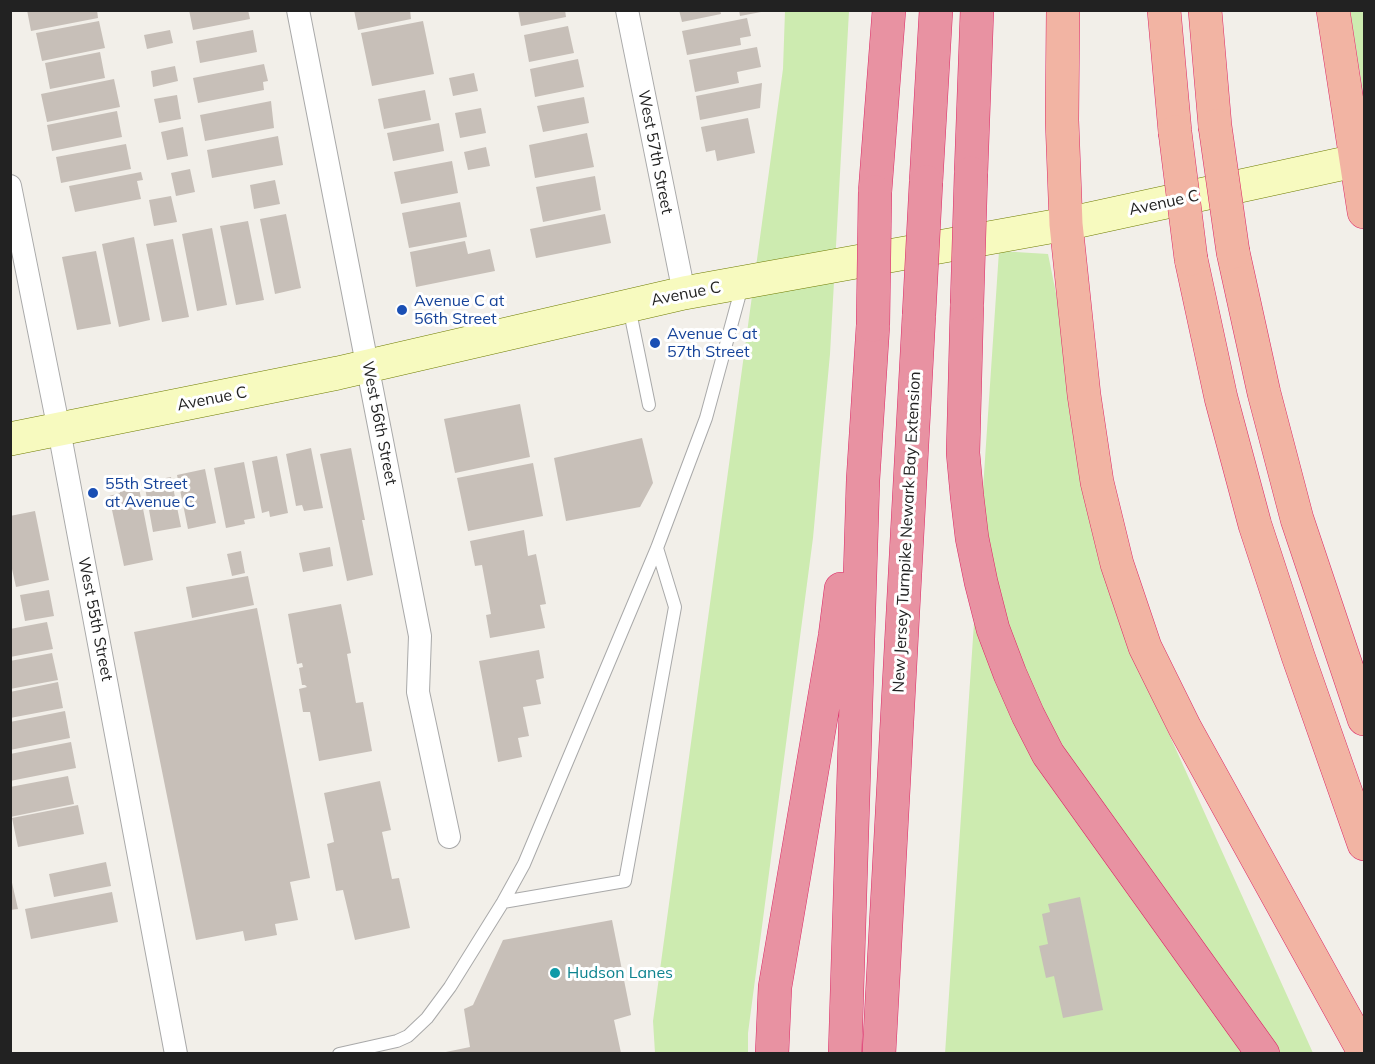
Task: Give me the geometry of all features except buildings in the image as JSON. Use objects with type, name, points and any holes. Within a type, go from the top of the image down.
[{"type":"highway","points":[[845,1053],[863,480],[873,325],[875,192],[888,10]]},
{"type":"highway","name":"New Jersey Turnpike Newark Bay Extension","points":[[879,1053],[936,10]]},
{"type":"highway","points":[[976,10],[963,453],[972,538],[993,629],[1028,715],[1048,754],[1263,1053]]},
{"type":"highway","points":[[1063,10],[1062,120],[1066,224],[1084,395],[1097,482],[1117,564],[1145,647],[1185,728],[1365,1052]]},
{"type":"highway","points":[[1164,10],[1175,132],[1191,259],[1221,398],[1255,525],[1298,656],[1365,844]]},
{"type":"highway","points":[[1205,10],[1215,126],[1233,252],[1264,393],[1297,519],[1365,719]]},
{"type":"highway","points":[[1333,10],[1360,160],[1365,212]]},
{"type":"highway","points":[[772,1053],[775,987],[835,636],[852,499],[863,480]]},
{"type":"main road","name":"Avenue C","points":[[10,439],[367,366],[684,293],[1066,224],[1360,160]]},
{"type":"street","name":"West 56th Street","points":[[298,10],[420,636],[417,692],[449,837]]},
{"type":"street","name":"West 57th Street","points":[[627,10],[684,293]]},
{"type":"street","name":"West 55th Street","points":[[10,186],[60,430],[176,1053]]},
{"type":"lane","points":[[339,1053],[397,1041],[427,1018],[450,987],[524,864],[657,548],[706,418],[743,283]]},
{"type":"lane","points":[[628,306],[648,405]]},
{"type":"lane","points":[[503,902],[625,881],[675,607],[657,548]]},
{"type":"green space","points":[[785,11],[849,11],[830,354],[813,538],[748,1033],[748,1053],[655,1053],[653,1021],[783,69]]},
{"type":"green space","points":[[1350,11],[1364,11],[1364,98]]},
{"type":"green space","points":[[999,251],[1048,254],[1127,641],[1313,1053],[945,1054]]},
{"type":"place","name":"Avenue C at 56th Street","points":[[402,310]]},
{"type":"place","name":"Avenue C at 57th Street","points":[[655,343]]},
{"type":"place","name":"55th Street at Avenue C","points":[[93,493]]},
{"type":"place","name":"Hudson Lanes","points":[[555,973]]}]
